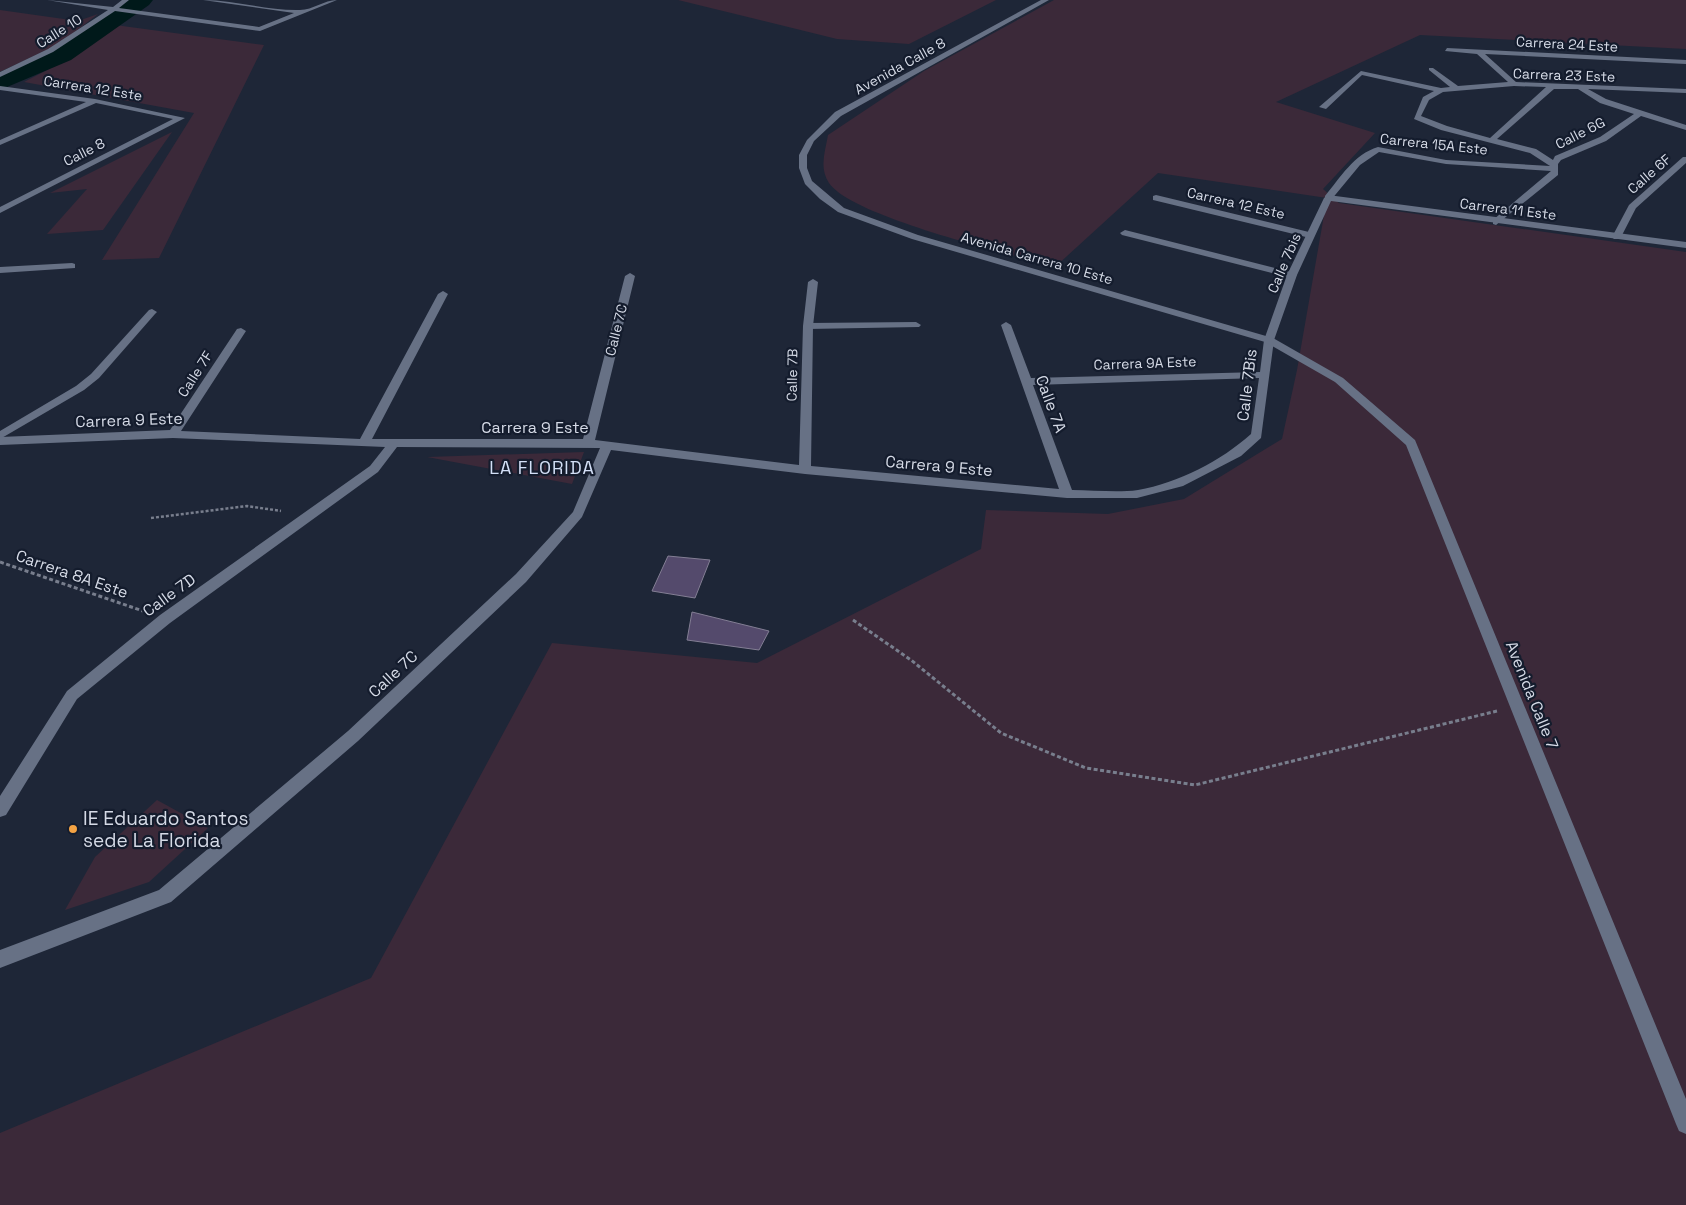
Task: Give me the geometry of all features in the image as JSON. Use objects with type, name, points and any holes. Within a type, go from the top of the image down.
[{"type":"street","points":[[50,0],[260,29],[334,0]]},
{"type":"street","name":"Calle 10","points":[[0,75],[31,62],[65,44],[117,9],[126,0]]},
{"type":"street","points":[[206,0],[300,12]]},
{"type":"street","name":"Avenida Calle 8","points":[[808,182],[803,168],[803,155],[811,140],[838,114],[1046,0]]},
{"type":"street","name":"Carrera 24 Este","points":[[1447,50],[1686,62]]},
{"type":"street","points":[[1479,52],[1514,84]]},
{"type":"street","points":[[1430,69],[1456,88]]},
{"type":"street","name":"Carrera 23 Este","points":[[1323,107],[1361,73],[1440,90],[1514,84],[1686,91]]},
{"type":"street","points":[[1492,140],[1551,87]]},
{"type":"street","points":[[1582,88],[1602,101],[1683,127]]},
{"type":"street","name":"Carrera 12 Este","points":[[1,89],[95,100],[181,118]]},
{"type":"street","points":[[1440,90],[1426,99],[1417,117],[1444,128],[1533,150],[1555,167]]},
{"type":"street","points":[[0,143],[95,100]]},
{"type":"street","name":"Calle 6G","points":[[1496,222],[1555,172],[1558,158],[1603,139],[1640,113]]},
{"type":"street","name":"Calle 8","points":[[0,210],[181,118]]},
{"type":"street","name":"Carrera 15A Este","points":[[1371,152],[1378,149],[1390,150],[1446,162],[1555,167]]},
{"type":"street","name":"Calle 7bis","points":[[1269,340],[1292,276],[1328,198],[1371,152]]},
{"type":"street","name":"Calle 6F","points":[[1617,237],[1632,207],[1686,159]]},
{"type":"street","name":"Avenida Carrera 10 Este","points":[[808,182],[823,197],[841,210],[916,237],[1269,340]]},
{"type":"street","name":"Carrera 12 Este","points":[[1156,198],[1310,235]]},
{"type":"street","name":"Carrera 11 Este","points":[[1328,198],[1496,222],[1686,245]]},
{"type":"street","points":[[0,202],[11,205]]},
{"type":"street","points":[[1124,233],[1292,276]]},
{"type":"street","points":[[0,270],[72,266]]},
{"type":"street","name":"Calle 7C","points":[[588,443],[630,276]]},
{"type":"street","name":"Calle 7B","points":[[805,470],[808,326],[813,282]]},
{"type":"street","points":[[364,443],[443,294]]},
{"type":"street","name":"Calle 7A","points":[[1006,325],[1067,494]]},
{"type":"street","name":"Calle 7F","points":[[173,434],[241,331]]},
{"type":"street","name":"Calle 7Bis","points":[[1257,436],[1269,340]]},
{"type":"street","name":"Avenida Calle 7","points":[[1269,340],[1339,380],[1411,443],[1686,1124]]},
{"type":"street","name":"Carrera 9A Este","points":[[1026,382],[1265,375]]},
{"type":"street","name":"Carrera 9 Este","points":[[0,441],[173,434],[364,443],[588,443],[805,470],[1067,494],[1136,494],[1179,483],[1237,453],[1257,436]]},
{"type":"street","name":"Calle 7D","points":[[0,810],[72,695],[165,618],[374,468],[394,443]]},
{"type":"street","name":"Calle 7C","points":[[0,959],[165,896],[353,736],[521,578],[578,514],[607,446]]},
{"type":"lane","points":[[0,436],[80,388],[96,376],[152,312]]},
{"type":"lane","points":[[808,326],[916,326]]},
{"type":"path","points":[[151,518],[246,506],[311,515]]},
{"type":"path","name":"Carrera 8A Este","points":[[0,562],[165,618]]},
{"type":"path","points":[[853,620],[911,660],[1001,733],[1086,768],[1195,785],[1517,707]]},
{"type":"shaded area","points":[[134,0],[151,0],[113,24],[71,55],[0,88],[0,78],[54,53]]},
{"type":"shaded area","points":[[678,0],[996,0],[909,44],[837,39]]},
{"type":"shaded area","points":[[1054,0],[1686,0],[1686,49],[1420,35],[1276,102],[1375,133],[1323,189],[1339,203],[1686,252],[1686,1205],[0,1205],[0,1133],[371,978],[552,643],[757,663],[981,549],[986,510],[1108,514],[1184,499],[1282,439],[1297,370],[1327,198],[1158,173],[1055,267],[970,244],[899,221],[868,209],[844,196],[829,183],[823,166],[828,135],[924,71]]},
{"type":"shaded area","points":[[0,10],[78,21],[98,14],[59,44],[0,72]]},
{"type":"shaded area","points":[[115,25],[264,45],[159,258],[102,260],[194,113],[24,82],[74,56]]},
{"type":"shaded area","points":[[172,132],[103,230],[47,234],[87,189],[50,193]]},
{"type":"shaded area","points":[[584,452],[572,484],[427,457]]},
{"type":"shaded area","points":[[157,800],[208,828],[149,882],[65,910],[95,857]]},
{"type":"building","points":[[668,556],[710,560],[695,598],[652,591]]},
{"type":"building","points":[[692,612],[769,631],[759,650],[687,640]]},
{"type":"waterway","points":[[0,82],[62,54],[141,0]]},
{"type":"place","name":"IE Eduardo Santos sede La Florida","points":[[73,829]]},
{"type":"district","name":"LA FLORIDA","points":[[542,467]]}]
